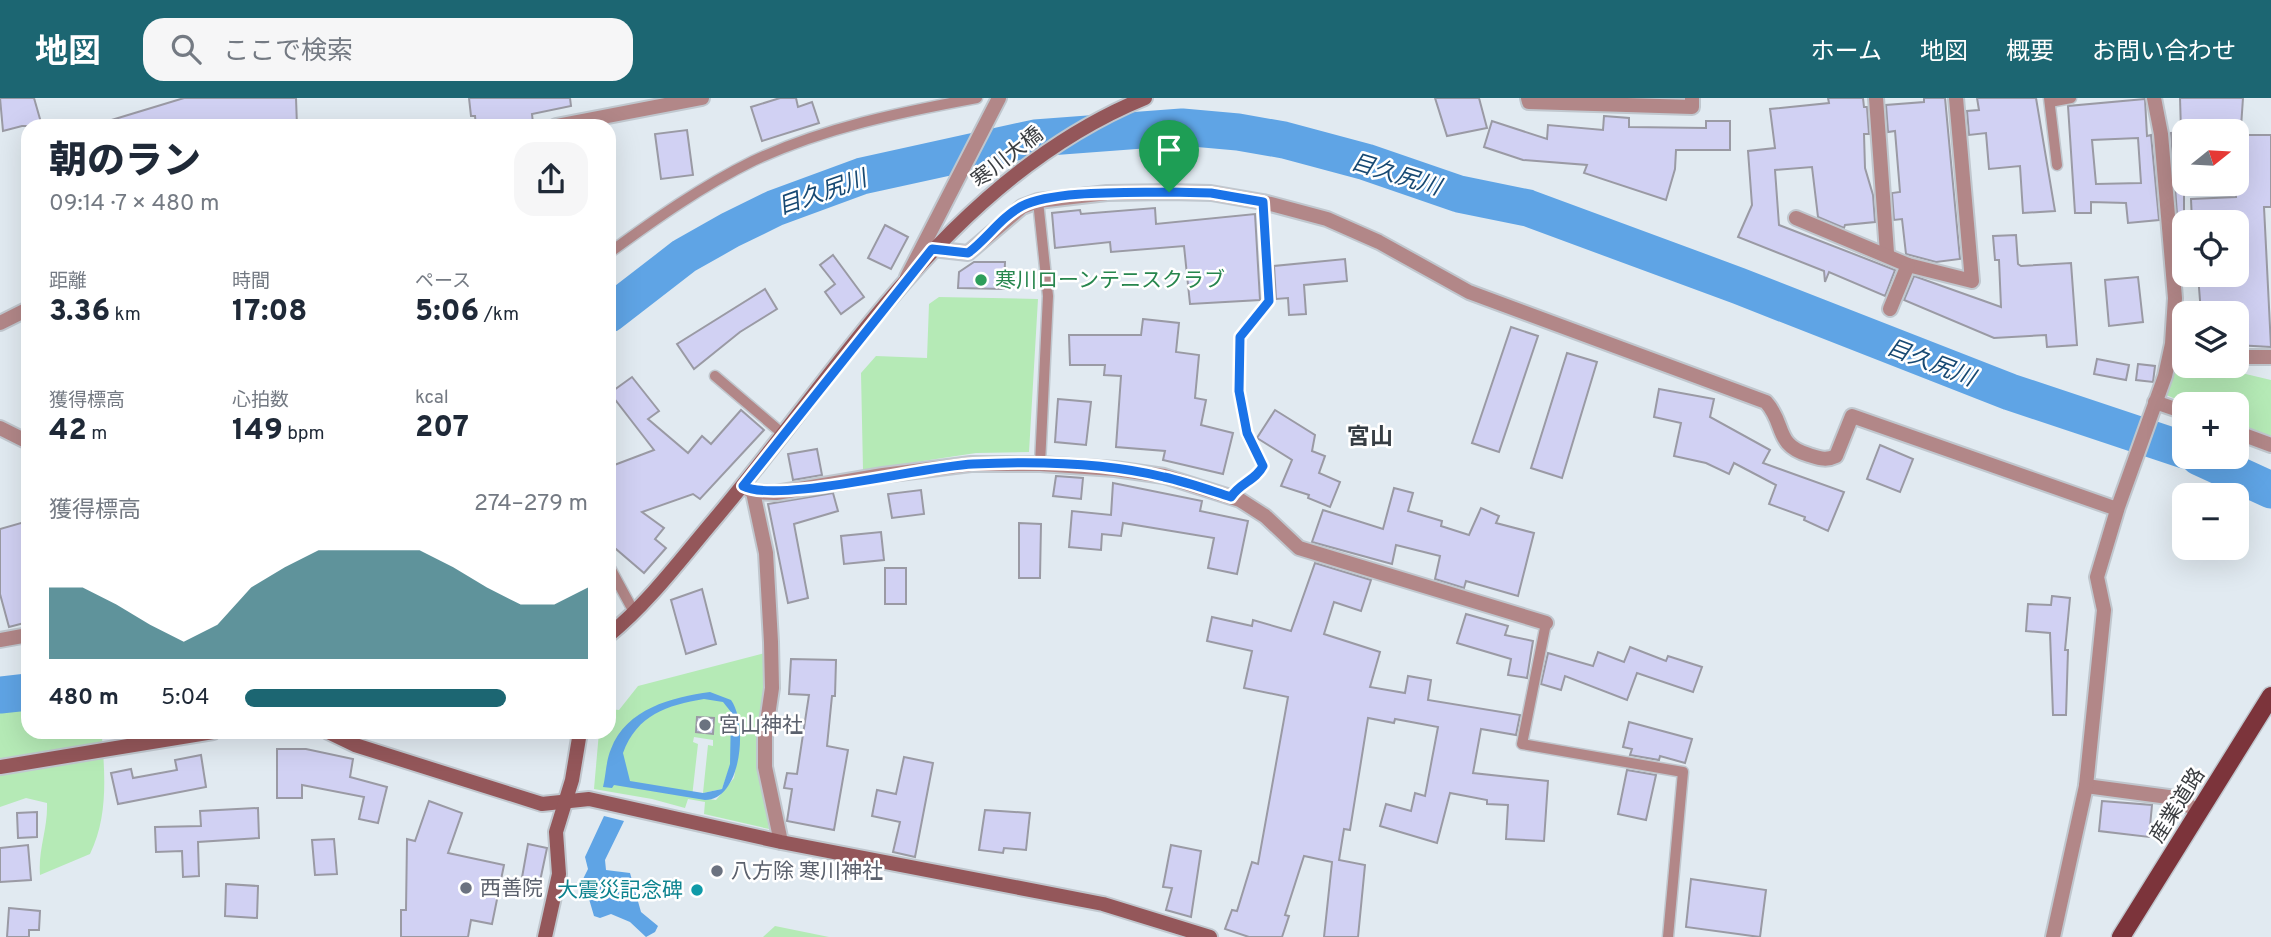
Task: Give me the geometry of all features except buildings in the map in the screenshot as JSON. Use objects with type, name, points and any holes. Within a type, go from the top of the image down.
[{"type":"main road","name":"産業道路","points":[[2121,937],[2271,696]]},
{"type":"street","points":[[592,119],[702,98]]},
{"type":"street","name":"寒川大橋","points":[[616,629],[748,489],[783,434],[932,249],[970,213],[1064,139],[1089,123],[1145,98]]},
{"type":"street","points":[[1528,98],[1529,102],[1589,101],[1692,107],[1692,98]]},
{"type":"street","points":[[1876,98],[1887,253]]},
{"type":"street","points":[[1796,218],[1887,253],[1908,265],[1972,281],[1956,98]]},
{"type":"street","points":[[2053,937],[2086,786],[2104,610],[2097,577],[2168,365],[2175,298],[2161,134],[2154,98]]},
{"type":"street","points":[[905,282],[939,211],[999,99]]},
{"type":"street","points":[[932,249],[968,253],[1021,207],[1038,201],[1107,193],[1169,192],[1211,193],[1263,202],[1327,219],[1379,242],[1469,292],[1766,402],[1773,410],[1784,441],[1794,451],[1826,460],[1836,456],[1852,416],[2118,508]]},
{"type":"street","points":[[1890,309],[1908,265]]},
{"type":"street","points":[[0,323],[21,312]]},
{"type":"street","points":[[2249,357],[2271,357]]},
{"type":"street","points":[[2168,365],[2172,364]]},
{"type":"street","points":[[2153,406],[2172,410]]},
{"type":"street","points":[[0,428],[21,438]]},
{"type":"street","points":[[2249,437],[2271,445]]},
{"type":"street","points":[[782,842],[765,767],[765,736],[772,688],[766,553],[748,489],[776,493],[971,464],[1040,464],[1115,469],[1164,477],[1231,497],[1265,516],[1299,548],[1546,623]]},
{"type":"street","points":[[0,640],[21,636]]},
{"type":"street","points":[[0,767],[170,739]]},
{"type":"street","points":[[343,739],[542,804],[589,799],[782,842],[1103,904],[1210,937]]},
{"type":"street","points":[[545,937],[559,874],[556,832],[566,802],[579,739]]},
{"type":"street","points":[[2086,786],[2176,798],[2199,812]]},
{"type":"lane","points":[[616,248],[656,219],[752,162],[829,132],[890,115],[977,98]]},
{"type":"lane","points":[[2057,164],[2049,100],[2071,98]]},
{"type":"lane","points":[[1038,201],[1048,296],[1040,464]]},
{"type":"lane","points":[[1231,497],[1239,484],[1258,475],[1263,466],[1247,433],[1239,391],[1240,337],[1269,301],[1263,202]]},
{"type":"lane","points":[[715,376],[783,434]]},
{"type":"lane","points":[[616,579],[634,612]]},
{"type":"lane","points":[[1546,623],[1521,744],[1683,772],[1668,937]]},
{"type":"green space","points":[[939,297],[1038,299],[1029,452],[976,453],[863,470],[861,373],[876,356],[927,358],[929,304]]},
{"type":"green space","points":[[2249,375],[2271,380],[2271,437],[2249,428],[2249,392],[2172,392],[2172,397],[2166,395],[2172,378],[2249,378]]},
{"type":"green space","points":[[765,653],[766,688],[761,778],[769,829],[704,814],[705,802],[688,799],[685,808],[594,789],[598,739],[616,739],[616,710],[619,710],[638,686]],"holes":[[[694,737],[713,740],[713,746],[708,745],[703,793],[722,789],[738,744],[734,778],[716,800],[692,797],[698,744],[693,742]]]},
{"type":"green space","points":[[21,704],[21,739],[102,739],[102,811],[100,826],[90,854],[40,875],[47,803],[26,798],[0,807],[0,707]]},
{"type":"green space","points":[[775,926],[829,937],[763,937]]},
{"type":"water","points":[[710,692],[731,700],[739,725],[740,742],[734,774],[727,788],[717,797],[705,800],[614,785],[612,788],[603,787],[611,749],[627,724],[652,707],[681,697]],"holes":[[[704,699],[723,702],[731,712],[730,764],[722,789],[703,793],[630,781],[623,753],[636,729],[645,721],[666,709],[690,701]]]},
{"type":"water","points":[[604,816],[624,821],[605,860],[606,870],[630,873],[641,912],[658,926],[655,932],[646,937],[630,922],[611,914],[600,918],[594,916],[589,899],[592,891],[581,883],[588,869],[585,857]]},
{"type":"waterway","name":"目久尻川","points":[[616,309],[684,256],[730,230],[775,208],[862,176],[1035,138],[1182,127],[1238,132],[1284,140],[1366,162],[1459,194],[1528,208],[1739,286],[2010,392],[2172,446]]},
{"type":"waterway","name":"目久尻川","points":[[2225,469],[2271,490]]},
{"type":"waterway","name":"目久尻川","points":[[0,695],[21,693]]},
{"type":"place","name":"寒川ローンテニスクラブ","points":[[981,280]]},
{"type":"place","name":"宮山神社","points":[[705,725]]},
{"type":"place","name":"八方除 寒川神社","points":[[717,871]]},
{"type":"place","name":"西善院","points":[[466,888]]},
{"type":"place","name":"大震災記念碑","points":[[697,890]]},
{"type":"district","name":"宮山","points":[[1370,436]]},
{"type":"route","points":[[1169,192],[1211,193],[1263,202],[1269,301],[1240,337],[1239,391],[1247,433],[1263,466],[1258,475],[1239,484],[1231,497],[1164,477],[1115,469],[1040,464],[971,464],[776,493],[753,492],[743,486],[932,249],[968,253],[1021,207],[1038,201],[1107,193],[1169,192]]}]
